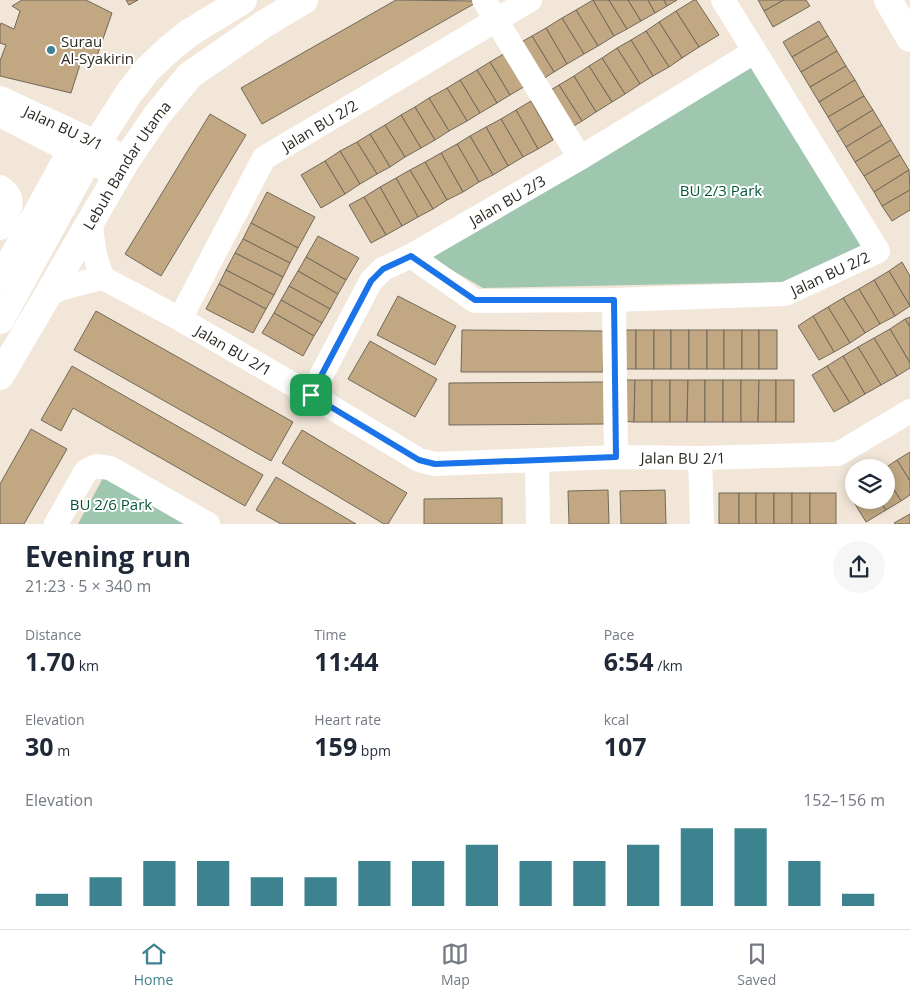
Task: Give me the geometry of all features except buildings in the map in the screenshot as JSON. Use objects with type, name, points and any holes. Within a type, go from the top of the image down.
[{"type":"main road","points":[[0,320],[85,151],[128,93],[147,70],[189,33],[243,0]]},
{"type":"main road","name":"Lebuh Bandar Utama","points":[[0,376],[50,294],[122,168],[157,115],[190,74],[264,24],[304,0]]},
{"type":"main road","points":[[888,0],[910,38]]},
{"type":"street","points":[[484,0],[580,158]]},
{"type":"street","name":"Jalan BU 2/2","points":[[180,319],[264,158],[530,0]]},
{"type":"street","name":"Jalan BU 2/2","points":[[411,256],[475,300],[614,300],[784,294],[878,251],[723,0]]},
{"type":"street","name":"Jalan BU 2/3","points":[[311,395],[371,281],[383,269],[411,256],[580,158],[754,52]]},
{"type":"street","name":"Jalan BU 3/1","points":[[0,98],[85,151]]},
{"type":"street","name":"Jalan BU 3/1","points":[[0,115],[122,168]]},
{"type":"street","points":[[7,232],[85,151]]},
{"type":"street","points":[[0,187],[8,193],[11,203],[0,277]]},
{"type":"street","points":[[50,294],[73,285],[103,278],[94,252],[91,223]]},
{"type":"street","name":"Jalan BU 2/1","points":[[103,278],[180,319],[419,460],[435,464],[616,457],[700,458],[838,454],[910,411]]},
{"type":"street","points":[[614,300],[616,457]]},
{"type":"street","points":[[700,458],[702,524]]},
{"type":"street","points":[[537,460],[538,524]]},
{"type":"street","points":[[56,524],[86,471],[96,466],[110,468],[208,524]]},
{"type":"green space","name":"BU 2/3 Park","points":[[753,61],[866,244],[790,282],[483,288],[431,258]]},
{"type":"green space","name":"BU 2/6 Park","points":[[103,478],[188,524],[78,524]]},
{"type":"place","name":"Surau Al-Syakirin","points":[[51,50]]},
{"type":"route","points":[[411,256],[475,300],[614,300],[616,457],[435,464],[419,460],[311,395],[371,281],[383,269],[411,256]]}]
